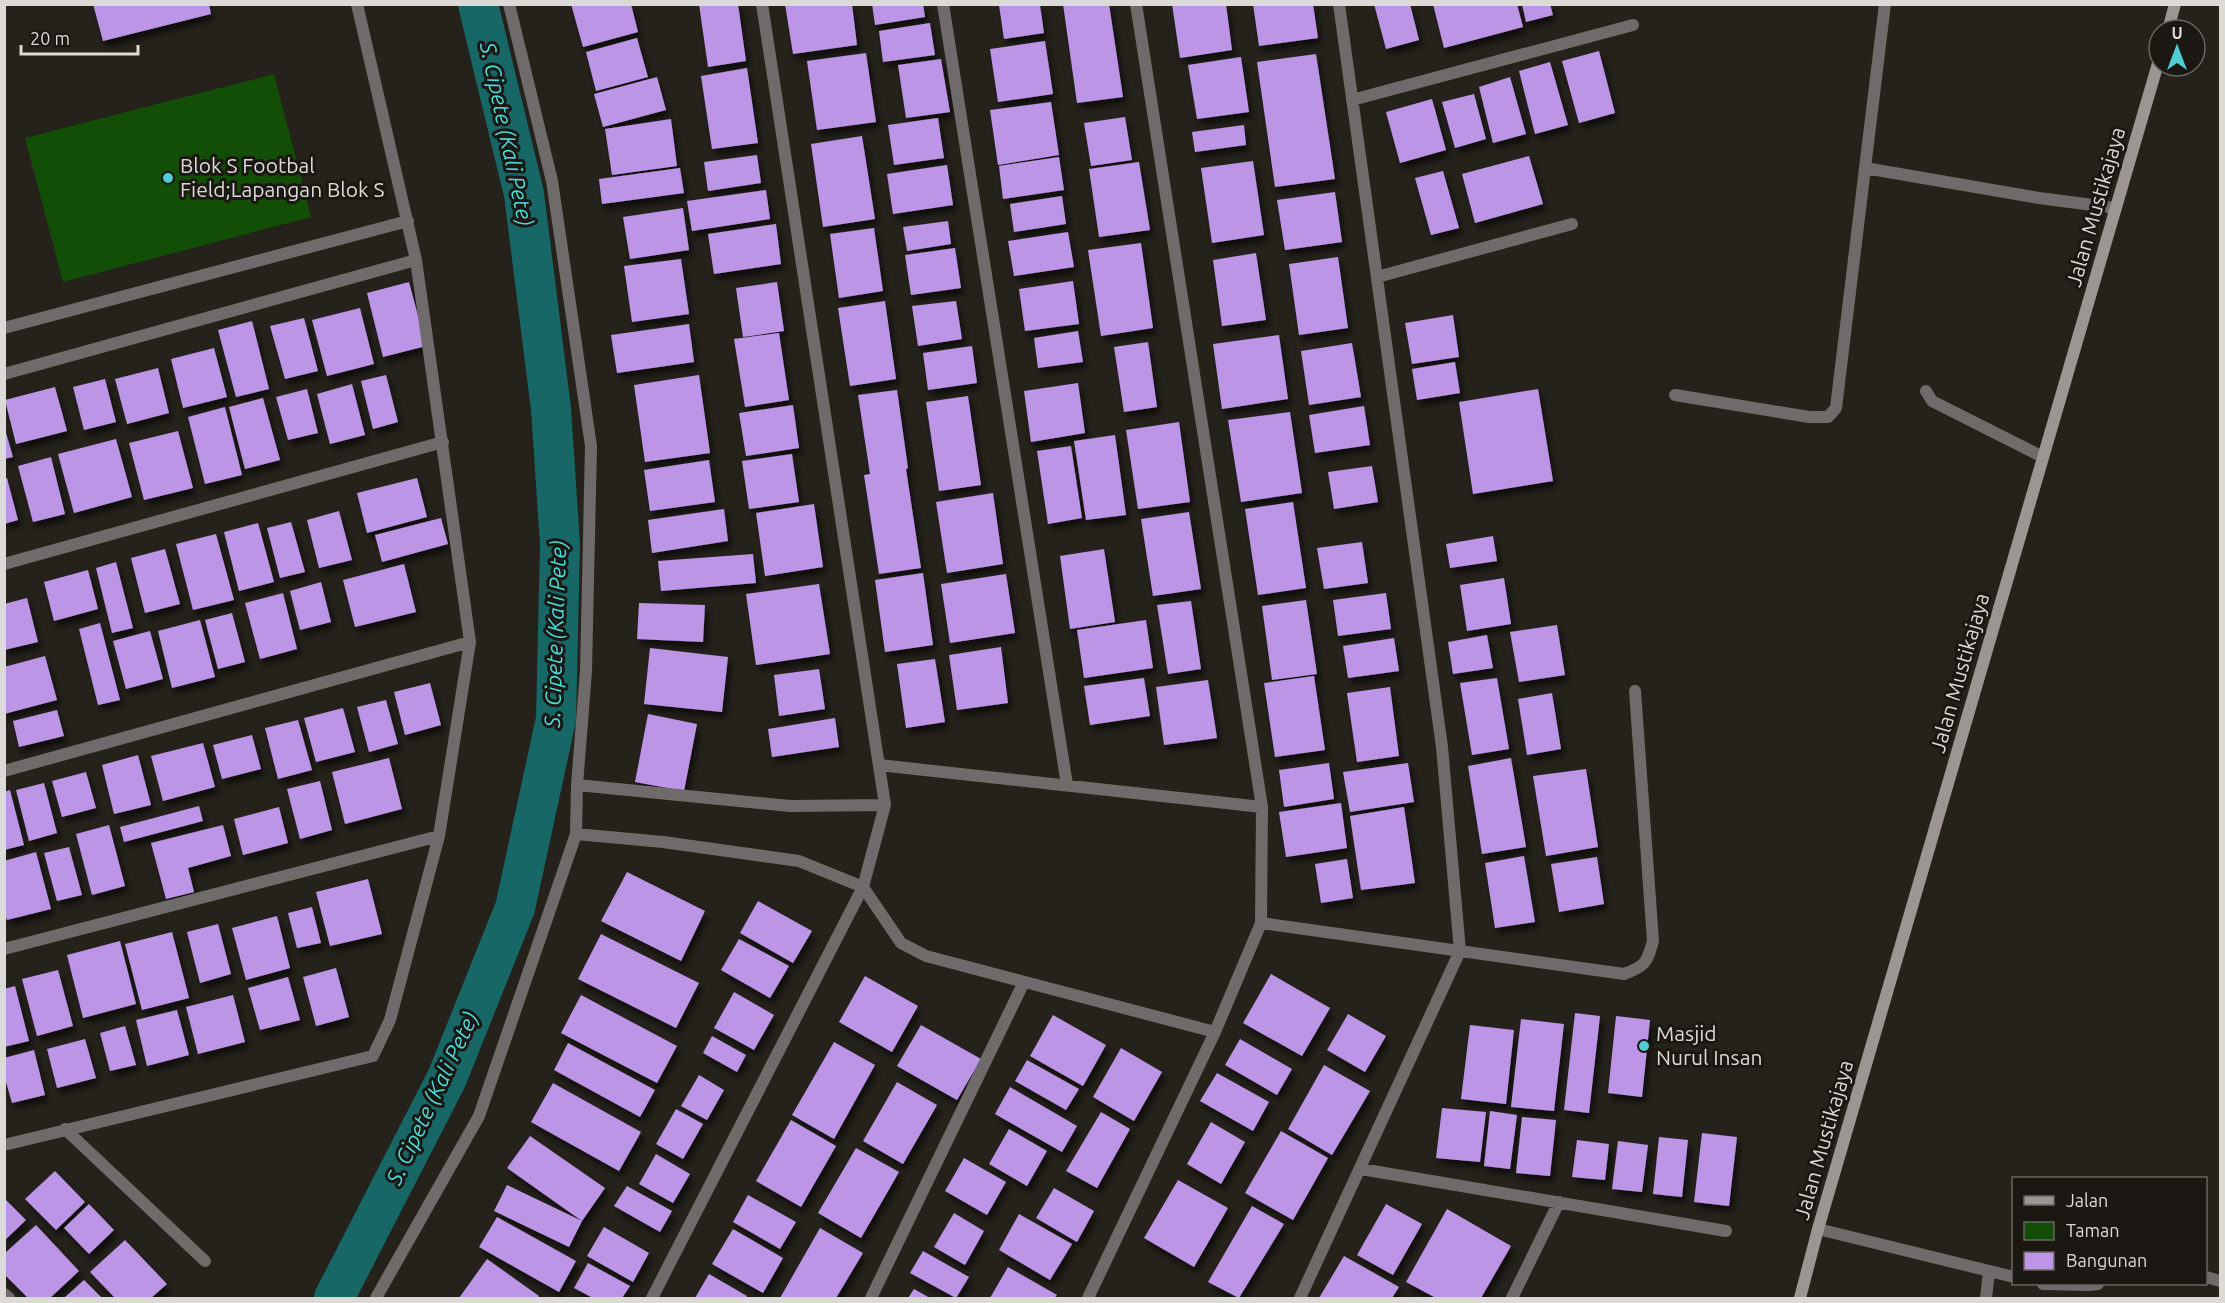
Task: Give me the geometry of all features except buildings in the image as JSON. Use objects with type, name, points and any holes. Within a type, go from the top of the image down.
[{"type":"main road","name":"Jalan Mustikajaya","points":[[1800,1299],[1818,1229],[2154,78]]},
{"type":"street","points":[[4,1145],[373,1056],[390,1020],[439,836],[470,642],[416,260],[357,4]]},
{"type":"street","points":[[376,1299],[479,1116],[576,834],[577,785],[586,671],[591,446],[552,181],[509,4]]},
{"type":"street","points":[[652,1299],[863,887],[885,805],[762,4]]},
{"type":"street","points":[[943,4],[1067,785]]},
{"type":"street","points":[[1088,1299],[1215,1032],[1261,923],[1262,807],[1136,4]]},
{"type":"street","points":[[1300,1299],[1460,951],[1442,747],[1339,4]]},
{"type":"street","points":[[1675,395],[1809,417],[1828,417],[1836,408],[1885,4]]},
{"type":"street","points":[[1352,100],[1633,25]]},
{"type":"street","points":[[1865,168],[2039,198],[2116,208]]},
{"type":"street","points":[[4,328],[408,221]]},
{"type":"street","points":[[1377,277],[1572,224]]},
{"type":"street","points":[[4,374],[416,260]]},
{"type":"street","points":[[1926,391],[1932,401],[2043,457]]},
{"type":"street","points":[[4,564],[443,442]]},
{"type":"street","points":[[4,771],[470,642]]},
{"type":"street","points":[[1261,923],[1624,974],[1640,968],[1648,960],[1653,941],[1635,691]]},
{"type":"street","points":[[879,765],[1262,807]]},
{"type":"street","points":[[577,785],[790,806],[885,805]]},
{"type":"street","points":[[576,834],[663,842],[799,861],[863,887],[901,943],[926,956],[1215,1032]]},
{"type":"street","points":[[4,949],[439,836]]},
{"type":"street","points":[[871,1299],[1024,982]]},
{"type":"street","points":[[65,1130],[205,1261]]},
{"type":"street","points":[[1360,1169],[1726,1231]]},
{"type":"street","points":[[1512,1299],[1558,1202]]},
{"type":"street","points":[[1818,1229],[2012,1277]]},
{"type":"street","points":[[1986,1299],[1989,1272]]},
{"type":"street","points":[[2066,1285],[2094,1285]]},
{"type":"street","points":[[4,1294],[9,1299]]},
{"type":"green space","name":"Blok S Footbal Field;Lapangan Blok S","points":[[274,74],[311,217],[63,282],[25,138]]},
{"type":"waterway","name":"S. Cipete (Kali Pete)","points":[[334,1298],[447,1078],[515,908],[556,719],[560,544],[551,409],[524,194],[478,4]]},
{"type":"place","name":"Blok S Footbal Field;Lapangan Blok S","points":[[168,178]]},
{"type":"place","name":"Masjid Nurul Insan","points":[[1644,1046]]}]
